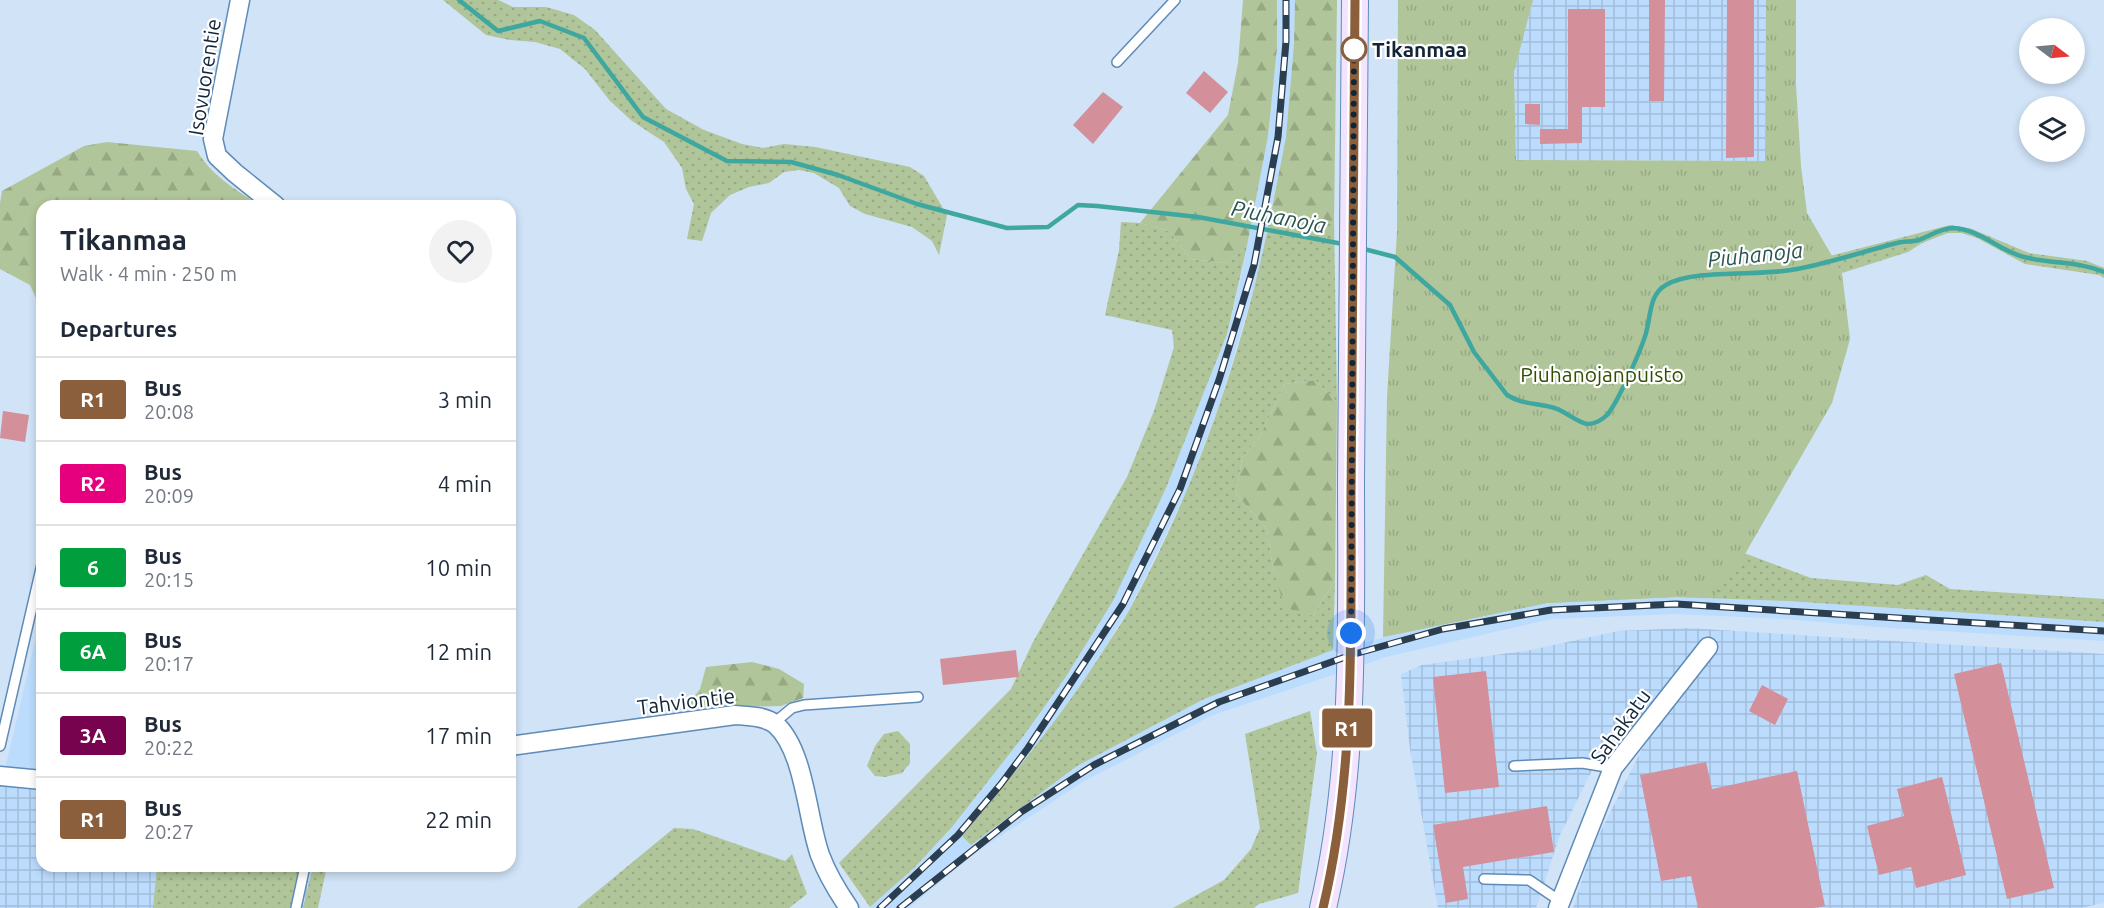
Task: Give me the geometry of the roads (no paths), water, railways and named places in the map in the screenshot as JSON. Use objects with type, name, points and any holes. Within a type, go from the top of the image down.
[{"type":"main road","points":[[1323,908],[1335,851],[1344,789],[1351,655],[1355,0]]},
{"type":"street","name":"Isovuorentie","points":[[240,0],[213,139],[217,156],[269,200]]},
{"type":"street","name":"Sahakatu","points":[[1559,905],[1613,768],[1708,647]]},
{"type":"street","name":"Tahviontie","points":[[516,745],[735,715],[750,716],[774,723]]},
{"type":"street","points":[[774,723],[784,735],[795,758],[820,855],[837,890],[849,908]]},
{"type":"street","points":[[0,776],[36,779]]},
{"type":"lane","points":[[1117,62],[1176,0]]},
{"type":"lane","points":[[0,746],[36,590]]},
{"type":"lane","points":[[774,723],[792,708],[804,705],[918,697]]},
{"type":"lane","points":[[1514,766],[1582,763],[1613,768]]},
{"type":"lane","points":[[296,908],[304,872]]},
{"type":"lane","points":[[1485,879],[1530,880],[1559,905]]},
{"type":"waterway","name":"Piuhanoja","points":[[459,0],[498,31],[540,21],[584,38],[643,117],[727,161],[791,162],[838,175],[917,204],[1007,228],[1048,227],[1078,205],[1198,217],[1343,244]]},
{"type":"waterway","name":"Piuhanoja","points":[[1360,248],[1395,257],[1450,305],[1474,352],[1507,395],[1523,402],[1556,408],[1587,424],[1601,420],[1611,409],[1640,351],[1656,294],[1660,289],[1677,280],[1708,275],[1777,272],[1804,267],[1897,243],[1919,240],[1949,228],[1972,232],[2024,257],[2084,266],[2104,272]]},
{"type":"railway","points":[[880,908],[958,835],[1028,748],[1123,604],[1180,489],[1219,380],[1254,265],[1278,137],[1286,41],[1286,0]]},
{"type":"railway","points":[[900,908],[1021,812],[1094,765],[1219,702],[1351,655],[1443,629],[1551,610],[1676,604],[2104,631]]},
{"type":"place","name":"Tikanmaa","points":[[1354,49]]},
{"type":"park label","name":"Piuhanojanpuisto","points":[[1602,374]]}]
